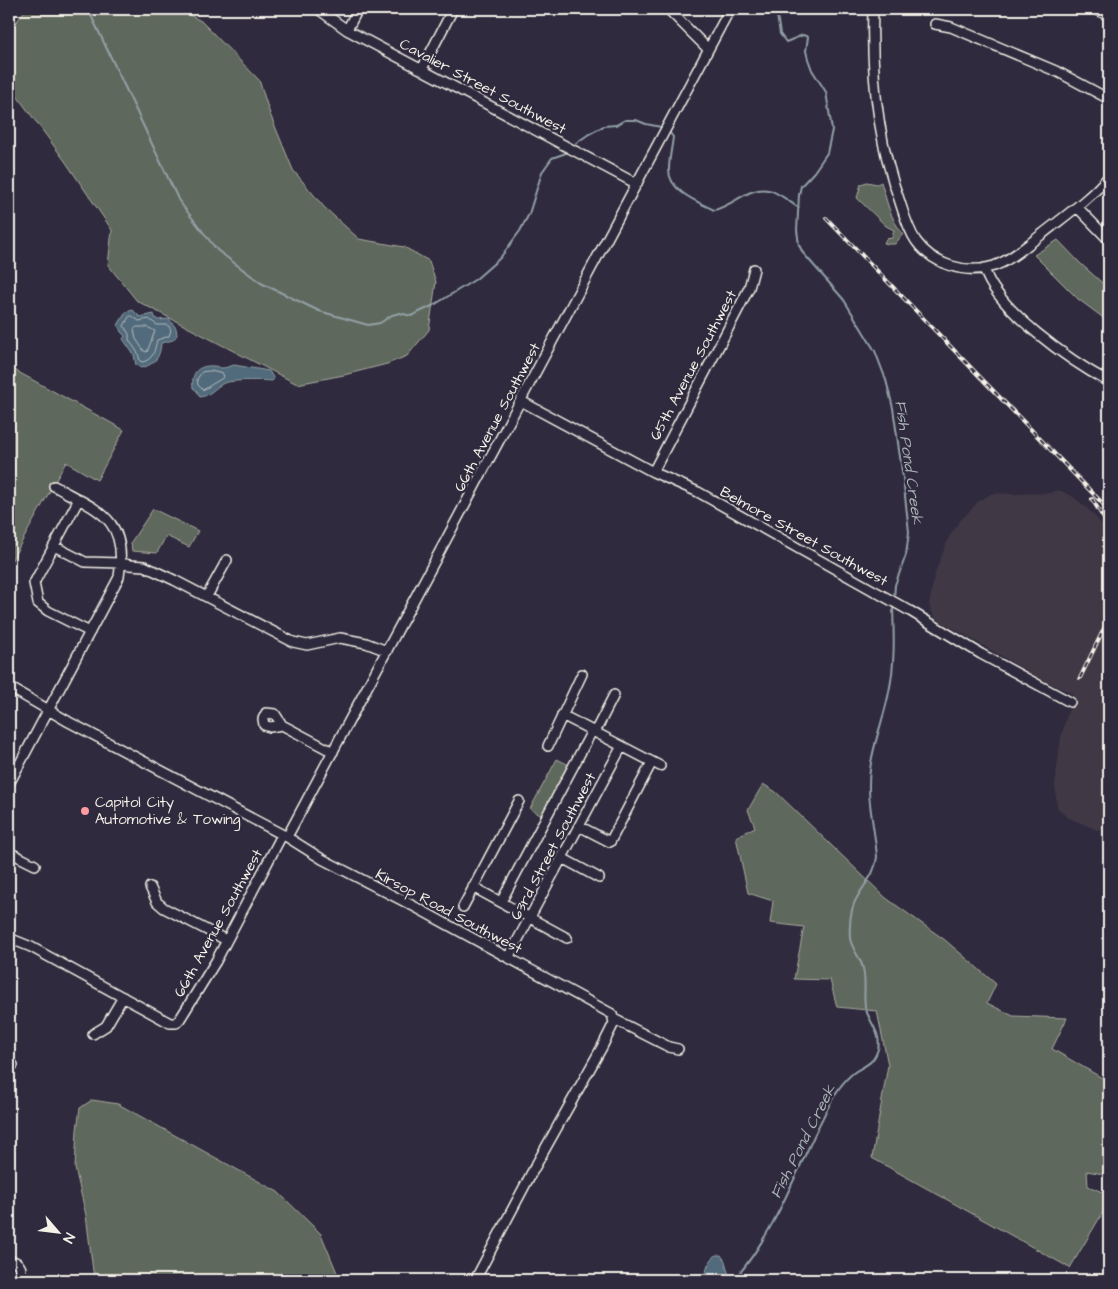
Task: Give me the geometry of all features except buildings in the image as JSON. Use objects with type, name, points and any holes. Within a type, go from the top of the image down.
[{"type":"street","name":"Cavalier Street Southwest","points":[[318,9],[347,30],[637,184]]},
{"type":"street","points":[[347,30],[358,9]]},
{"type":"street","points":[[422,69],[453,9]]},
{"type":"street","points":[[668,9],[708,49]]},
{"type":"street","name":"66th Avenue Southwest","points":[[123,997],[170,1023],[176,1023],[185,1012],[216,961],[226,940],[333,752],[730,9]]},
{"type":"street","points":[[873,9],[873,71],[878,117],[891,175],[910,231],[918,243],[938,260],[966,269],[984,268],[1007,260],[1077,207],[1109,176]]},
{"type":"street","points":[[1095,9],[1109,16]]},
{"type":"street","points":[[935,24],[951,27],[1058,72],[1109,99]]},
{"type":"street","points":[[1077,207],[1109,240]]},
{"type":"street","points":[[984,268],[993,287],[1035,330],[1063,353],[1109,382]]},
{"type":"street","name":"65th Avenue Southwest","points":[[653,472],[743,300],[751,283],[754,269]]},
{"type":"street","name":"Belmore Street Southwest","points":[[521,401],[653,472],[698,492],[1070,702]]},
{"type":"street","points":[[9,784],[118,577],[121,563],[118,532],[106,516],[54,486]]},
{"type":"street","points":[[78,499],[34,583],[38,603],[48,611],[90,632]]},
{"type":"street","points":[[54,546],[85,562],[144,566],[207,596],[293,642],[307,645],[340,638],[387,650]]},
{"type":"street","points":[[207,596],[227,560]]},
{"type":"street","points":[[548,746],[582,674]]},
{"type":"street","name":"Kirsop Road Southwest","points":[[9,688],[285,836],[322,859],[609,1012],[614,1019],[669,1047],[678,1049]]},
{"type":"street","points":[[500,902],[614,695]]},
{"type":"street","points":[[562,715],[656,764],[610,842],[579,826]]},
{"type":"street","points":[[282,725],[333,752]]},
{"type":"street","name":"63rd Street Southwest","points":[[508,958],[622,746]]},
{"type":"street","points":[[463,907],[519,801]]},
{"type":"street","points":[[9,852],[35,865]]},
{"type":"street","points":[[562,858],[600,878]]},
{"type":"street","points":[[150,887],[157,902],[164,908],[226,940]]},
{"type":"street","points":[[473,887],[567,938]]},
{"type":"street","points":[[9,938],[31,947],[123,997],[106,1026],[93,1034]]},
{"type":"street","points":[[475,1280],[531,1174],[602,1047],[614,1023],[614,1019]]},
{"type":"street","points":[[9,1154],[9,1163]]},
{"type":"street","points":[[9,1262],[14,1261],[18,1263],[21,1269],[19,1276],[16,1278],[9,1277]]},
{"type":"shaded area","points":[[1059,490],[1072,496],[1088,509],[1109,532],[1109,827],[1097,830],[1067,817],[1057,807],[1055,784],[1061,737],[1073,694],[1043,680],[935,618],[929,605],[935,573],[949,537],[960,521],[979,501],[993,493],[1049,493]]},
{"type":"green space","points":[[26,9],[178,9],[201,21],[259,80],[270,114],[293,170],[324,207],[359,239],[404,247],[429,261],[436,282],[429,330],[407,356],[387,364],[344,375],[297,384],[137,301],[108,265],[112,230],[65,161],[17,96],[9,78],[9,29]]},
{"type":"green space","points":[[867,182],[877,184],[881,182],[892,216],[903,234],[895,244],[884,243],[886,239],[892,238],[894,230],[886,226],[857,198],[861,184]]},
{"type":"green space","points":[[1058,240],[1109,289],[1109,322],[1078,299],[1034,255]]},
{"type":"green space","points":[[9,367],[124,430],[97,480],[66,462],[9,565]]},
{"type":"green space","points":[[153,509],[198,531],[189,547],[166,536],[157,553],[132,551],[131,542]]},
{"type":"green space","points":[[557,759],[569,765],[542,816],[530,809]]},
{"type":"green space","points":[[763,784],[776,792],[886,898],[945,940],[996,984],[987,1003],[1013,1016],[1067,1018],[1052,1049],[1109,1082],[1109,1175],[1087,1171],[1088,1186],[1109,1195],[1109,1202],[1070,1268],[872,1158],[888,1065],[877,1011],[837,1007],[830,980],[794,979],[804,927],[770,923],[773,901],[748,893],[736,837],[755,827],[748,810]]},
{"type":"green space","points":[[92,1100],[118,1104],[278,1192],[321,1234],[340,1280],[96,1280],[93,1271],[86,1215],[75,1168],[80,1108]]},
{"type":"water","points":[[133,310],[140,317],[154,314],[158,320],[169,319],[176,328],[177,335],[173,340],[161,343],[156,360],[150,365],[141,368],[136,365],[134,355],[123,339],[125,336],[118,325],[126,312]]},
{"type":"water","points":[[234,365],[269,371],[274,379],[272,381],[228,382],[207,395],[200,397],[193,388],[193,378],[200,368],[215,366],[223,368]]},
{"type":"water","points":[[716,1255],[721,1255],[725,1261],[730,1280],[706,1280],[708,1266]]},
{"type":"waterway","points":[[88,9],[179,201],[217,250],[261,283],[319,311],[368,325],[380,323],[392,315],[400,313],[411,316],[434,305],[476,279],[500,258],[520,231],[529,214],[542,172],[552,158],[566,153]]},
{"type":"waterway","name":"Fish Pond Creek","points":[[776,9],[780,34],[786,42],[803,35],[808,37],[806,51],[808,59],[812,70],[826,92],[832,130],[827,153],[814,172],[801,186],[797,230],[799,245],[803,253],[844,300],[875,351],[886,380],[893,408],[909,532],[906,555],[895,585],[894,599]]},
{"type":"waterway","points":[[576,143],[604,126],[616,125],[625,120],[636,120],[661,127]]},
{"type":"waterway","points":[[670,133],[673,137],[669,165],[670,177],[673,184],[685,195],[714,210],[754,191],[768,190],[780,195],[799,208]]},
{"type":"waterway","name":"Fish Pond Creek","points":[[734,1280],[764,1238],[777,1215],[821,1121],[841,1085],[856,1071],[870,1062],[878,1049],[878,1037],[865,1006],[865,980],[861,962],[850,938],[850,926],[854,904],[873,872],[877,857],[869,781],[874,750],[891,682],[894,650],[893,608]]},
{"type":"railway","points":[[826,218],[1109,510]]},
{"type":"railway","points":[[1092,499],[1106,522],[1109,532]]},
{"type":"railway","points":[[1080,678],[1109,618]]},
{"type":"place","name":"Capitol City Automotive & Towing","points":[[85,811]]}]
